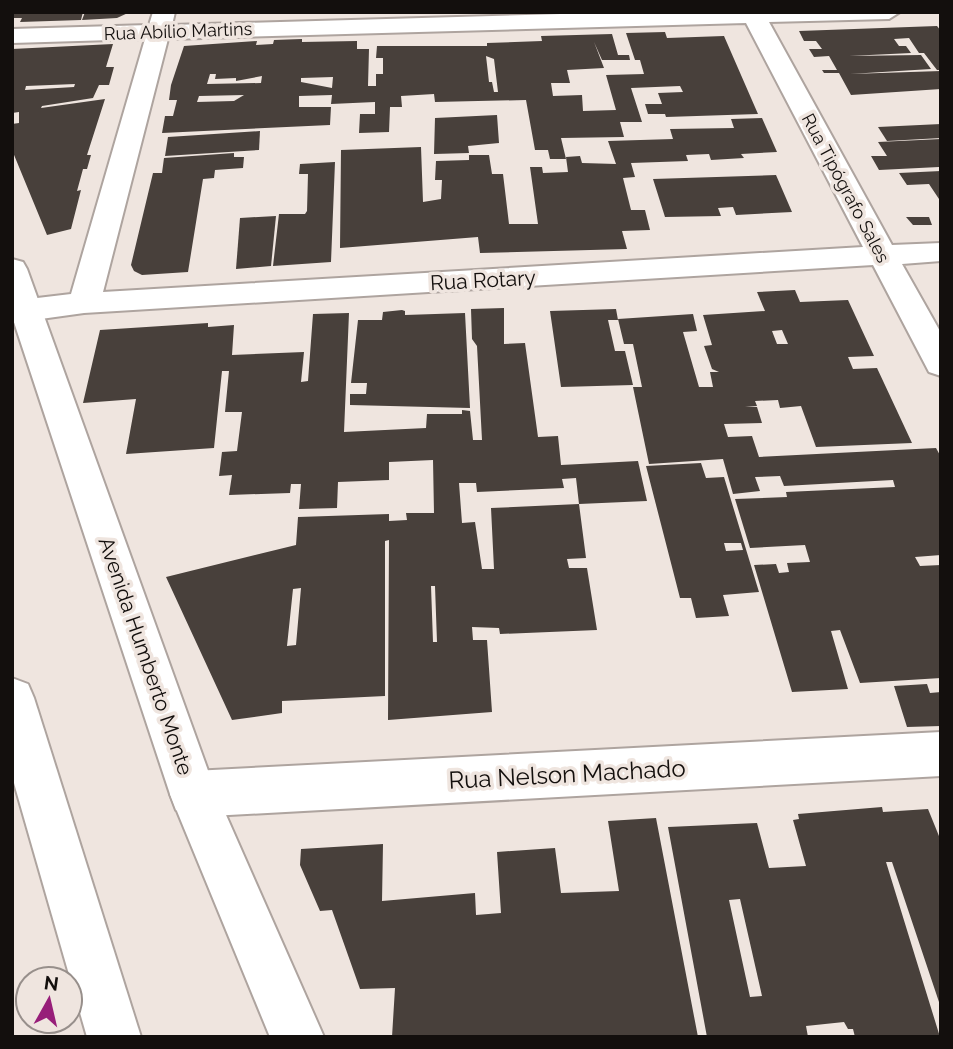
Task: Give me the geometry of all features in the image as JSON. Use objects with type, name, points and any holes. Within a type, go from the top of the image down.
[{"type":"street","name":"Rua Abílio Martins","points":[[12,36],[162,22],[889,12]]},
{"type":"street","name":"Rua Tipógrafo Sales","points":[[753,15],[941,364]]},
{"type":"street","points":[[85,303],[162,22]]},
{"type":"street","name":"Rua Rotary","points":[[19,310],[85,303],[941,252]]},
{"type":"street","name":"Avenida Humberto Monte","points":[[12,270],[19,310],[193,794],[297,1037]]},
{"type":"street","points":[[12,698],[114,1037]]},
{"type":"street","name":"Rua Nelson Machado","points":[[193,794],[941,754]]},
{"type":"building","points":[[12,12],[83,12],[81,20],[20,22],[22,18],[12,18]]},
{"type":"building","points":[[85,12],[130,12],[117,18],[82,20]]},
{"type":"building","points":[[937,26],[941,31],[941,70],[937,70],[924,53],[919,53],[909,38],[894,39],[899,46],[906,46],[911,53],[849,56],[921,55],[931,69],[850,74],[941,71],[941,89],[851,95],[839,73],[824,73],[822,70],[837,70],[829,56],[814,57],[809,49],[822,49],[816,41],[804,41],[799,31]]},
{"type":"building","points":[[665,32],[667,38],[724,36],[758,114],[666,117],[665,114],[648,114],[645,104],[662,104],[658,93],[683,92],[680,86],[631,88],[642,122],[620,122],[624,137],[561,138],[566,159],[550,159],[548,150],[535,150],[526,100],[435,102],[434,94],[401,96],[402,107],[390,107],[389,132],[359,133],[360,114],[375,114],[375,102],[331,104],[332,95],[299,96],[299,107],[331,107],[330,125],[162,133],[165,116],[173,116],[177,100],[169,100],[171,85],[184,46],[257,41],[256,45],[273,44],[274,40],[302,39],[302,42],[357,41],[357,49],[369,49],[368,86],[376,86],[376,74],[383,74],[383,58],[376,58],[377,46],[487,46],[487,43],[542,41],[541,36],[612,34],[618,55],[629,55],[630,60],[602,60],[594,42],[604,68],[567,70],[570,83],[551,83],[553,96],[582,95],[583,111],[616,110],[606,75],[644,74],[640,60],[635,60],[626,33]],"holes":[[[486,56],[494,59],[498,92],[494,92],[492,82],[489,82]],[[210,74],[216,74],[215,79],[236,78],[236,81],[262,76],[261,83],[207,84]],[[333,77],[332,88],[301,82],[301,78]],[[244,95],[234,101],[197,102],[199,96]]]},
{"type":"building","points":[[113,44],[106,67],[114,67],[109,85],[99,85],[93,98],[41,108],[105,99],[87,155],[91,155],[87,169],[83,169],[77,191],[81,190],[71,229],[47,235],[12,150],[12,124],[19,123],[19,112],[12,113],[12,49]],"holes":[[[75,84],[74,87],[25,90],[26,86]]]},
{"type":"building","points":[[497,115],[499,143],[468,146],[469,153],[434,154],[435,118]]},
{"type":"building","points":[[762,118],[777,152],[741,154],[744,158],[711,160],[709,154],[686,155],[688,161],[631,163],[635,177],[623,178],[631,210],[645,210],[650,230],[622,231],[627,249],[480,253],[478,237],[340,248],[341,150],[421,147],[423,202],[441,199],[442,180],[435,180],[436,161],[469,160],[469,155],[489,155],[492,174],[503,174],[509,224],[538,224],[530,167],[542,167],[543,173],[568,172],[566,157],[580,156],[582,163],[616,164],[608,141],[673,139],[670,129],[734,128],[731,119]]},
{"type":"building","points":[[941,124],[941,138],[887,141],[878,127]]},
{"type":"building","points":[[260,131],[259,150],[165,156],[168,137]]},
{"type":"building","points":[[941,139],[941,170],[939,167],[879,170],[871,156],[887,156],[878,142]]},
{"type":"building","points":[[234,153],[234,157],[244,157],[243,168],[215,170],[214,178],[203,179],[188,272],[142,275],[134,271],[131,265],[153,173],[162,173],[164,158]]},
{"type":"building","points":[[335,162],[331,262],[273,266],[279,214],[305,214],[307,211],[308,174],[299,174],[300,164]]},
{"type":"building","points":[[941,171],[941,202],[929,184],[907,185],[899,173]]},
{"type":"building","points":[[776,175],[792,212],[736,215],[733,207],[718,208],[721,216],[665,217],[653,179]]},
{"type":"building","points":[[276,216],[271,266],[236,269],[240,218]]},
{"type":"building","points":[[906,217],[929,217],[932,225],[913,225]]},
{"type":"building","points":[[795,290],[800,302],[848,300],[874,356],[848,357],[853,369],[877,368],[912,443],[816,447],[801,406],[780,408],[778,400],[755,401],[757,406],[745,406],[757,407],[762,423],[724,424],[728,437],[752,436],[759,457],[936,448],[941,457],[941,555],[915,557],[920,566],[941,565],[941,678],[860,683],[840,630],[831,631],[848,689],[792,692],[754,565],[776,564],[779,573],[789,572],[787,563],[810,562],[805,545],[750,548],[735,499],[787,497],[786,492],[895,487],[893,480],[784,486],[780,476],[755,477],[760,491],[733,494],[723,459],[649,464],[633,387],[642,387],[633,344],[624,344],[618,319],[693,314],[697,331],[683,332],[699,387],[713,387],[710,372],[719,372],[712,369],[704,346],[712,345],[703,315],[765,311],[757,292]],"holes":[[[782,330],[788,344],[777,344],[772,331]]]},
{"type":"building","points":[[504,308],[504,344],[525,343],[538,437],[558,436],[561,465],[638,461],[647,501],[579,504],[586,558],[567,559],[569,568],[587,568],[597,630],[500,634],[499,628],[472,627],[473,640],[487,640],[492,712],[388,720],[389,540],[385,541],[385,696],[282,701],[282,713],[232,720],[166,577],[296,545],[298,517],[389,514],[389,521],[407,520],[406,513],[434,513],[433,460],[389,462],[389,480],[338,482],[337,508],[299,509],[301,484],[291,484],[290,493],[229,495],[232,475],[219,476],[222,452],[237,451],[242,412],[225,412],[229,371],[222,371],[214,448],[126,454],[136,399],[83,403],[100,330],[208,323],[208,327],[234,325],[232,355],[304,352],[301,382],[308,381],[313,314],[349,313],[344,432],[426,428],[427,414],[462,414],[462,410],[470,411],[473,440],[482,440],[477,346],[472,339],[471,309]],"holes":[[[576,478],[579,504],[491,508],[494,569],[482,569],[475,522],[462,523],[459,483],[476,483],[477,492],[564,488],[562,479]],[[431,586],[435,586],[437,642],[433,642]],[[301,588],[296,645],[287,646],[293,589]]]},
{"type":"building","points":[[616,309],[618,320],[608,320],[615,351],[625,351],[633,385],[561,387],[550,311]]},
{"type":"building","points":[[402,310],[405,315],[465,313],[470,408],[350,405],[350,394],[366,394],[367,383],[351,383],[358,320],[382,320],[383,312]]},
{"type":"building","points":[[701,463],[706,478],[724,477],[759,592],[723,595],[729,616],[696,618],[691,598],[680,598],[646,466]],"holes":[[[724,543],[741,543],[743,550],[726,551]]]},
{"type":"building","points":[[927,684],[930,693],[941,692],[941,726],[907,727],[894,686]]},
{"type":"building","points":[[882,807],[883,812],[928,809],[941,841],[941,1008],[892,862],[886,862],[940,1037],[855,1037],[853,1029],[848,1029],[844,1022],[806,1026],[808,1037],[707,1037],[668,827],[757,823],[769,868],[806,866],[793,820],[799,819],[798,814]],"holes":[[[740,899],[762,996],[750,997],[729,900]]]},
{"type":"building","points":[[656,818],[698,1037],[392,1037],[395,988],[360,989],[332,910],[320,911],[300,865],[301,849],[383,844],[382,901],[475,893],[476,915],[501,913],[497,852],[555,848],[561,893],[619,891],[608,821]]}]
